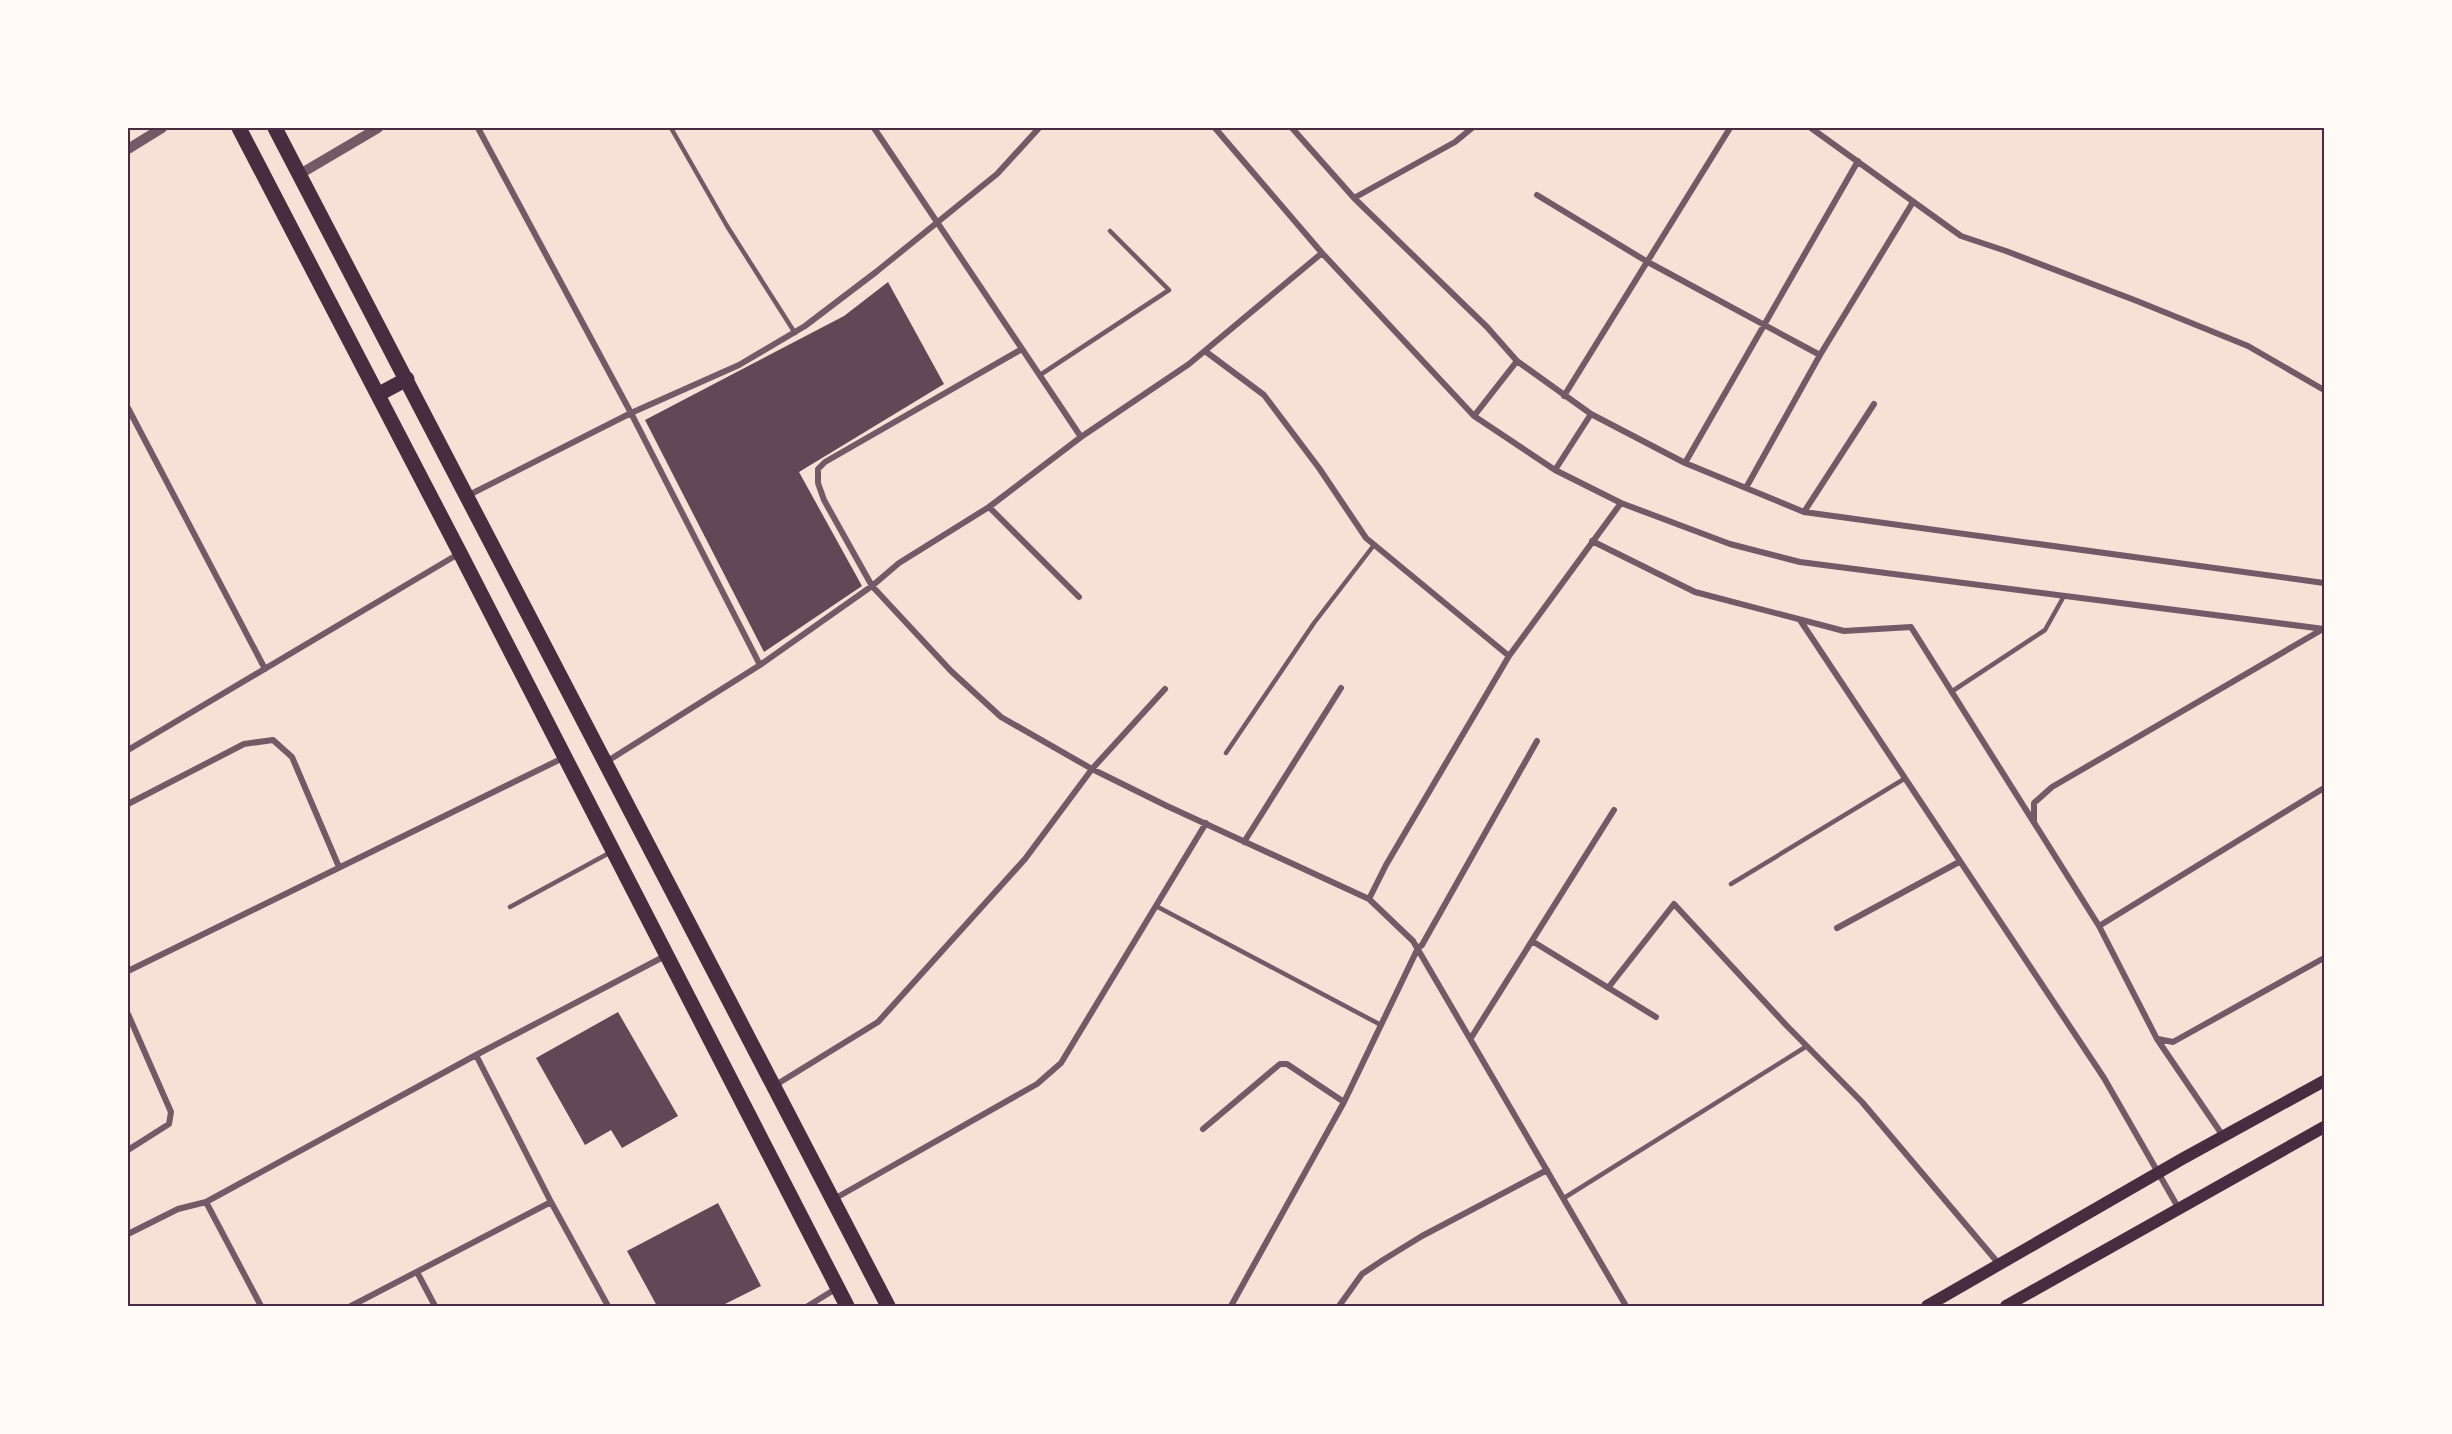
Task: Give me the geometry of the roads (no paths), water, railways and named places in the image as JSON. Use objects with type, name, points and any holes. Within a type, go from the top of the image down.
[{"type":"main road","points":[[239,128],[614,850],[847,1306]]},
{"type":"main road","points":[[275,128],[888,1306]]},
{"type":"main road","points":[[378,394],[406,379]]},
{"type":"main road","points":[[1927,1306],[2325,1081]]},
{"type":"main road","points":[[2006,1306],[2325,1127]]},
{"type":"street","points":[[128,149],[162,128]]},
{"type":"street","points":[[300,174],[378,128]]},
{"type":"street","points":[[478,128],[632,413],[760,665]]},
{"type":"street","points":[[874,128],[1081,437]]},
{"type":"street","points":[[467,496],[632,413],[739,365],[795,333],[876,272],[997,174],[1039,128]]},
{"type":"street","points":[[1215,128],[1322,253],[1474,416],[1555,470],[1620,503],[1730,544],[1800,562],[2324,628]]},
{"type":"street","points":[[1292,128],[1354,198],[1487,327],[1517,361],[1591,414],[1685,463],[1747,486],[1804,512],[2325,583]]},
{"type":"street","points":[[1354,198],[1455,142],[1472,128]]},
{"type":"street","points":[[1564,396],[1730,128]]},
{"type":"street","points":[[1810,128],[1961,236],[2126,296],[2248,346],[2325,390]]},
{"type":"street","points":[[1685,463],[1858,162]]},
{"type":"street","points":[[1537,195],[1646,261],[1763,326],[1821,355]]},
{"type":"street","points":[[1747,486],[1821,355],[1913,202]]},
{"type":"street","points":[[606,763],[760,665],[872,586],[899,563],[989,507],[1081,437],[1189,364],[1322,253]]},
{"type":"street","points":[[1022,349],[825,462],[818,470],[818,483],[824,500],[872,586],[951,671],[1000,717],[1092,769],[1369,900],[1413,941],[1626,1306]]},
{"type":"street","points":[[1205,351],[1264,395],[1319,468],[1366,538],[1509,656]]},
{"type":"street","points":[[1474,416],[1517,361]]},
{"type":"street","points":[[1804,512],[1874,404]]},
{"type":"street","points":[[128,408],[265,669]]},
{"type":"street","points":[[1555,470],[1591,414]]},
{"type":"street","points":[[1369,900],[1386,866],[1509,656],[1620,503]]},
{"type":"street","points":[[989,507],[1079,597]]},
{"type":"street","points":[[1592,541],[1695,592],[1844,631],[1911,627],[2099,926],[2157,1039],[2223,1137]]},
{"type":"street","points":[[128,750],[460,553]]},
{"type":"street","points":[[1800,620],[2104,1078],[2179,1210]]},
{"type":"street","points":[[2034,823],[2034,803],[2052,787],[2324,628]]},
{"type":"street","points":[[773,1086],[878,1022],[1025,859],[1092,769],[1165,688]]},
{"type":"street","points":[[1244,842],[1341,688]]},
{"type":"street","points":[[128,804],[244,744],[273,740],[292,757],[339,867]]},
{"type":"street","points":[[1231,1306],[1344,1102],[1418,948],[1422,945],[1537,741]]},
{"type":"street","points":[[128,971],[565,756]]},
{"type":"street","points":[[2099,926],[2325,788]]},
{"type":"street","points":[[1471,1038],[1614,810]]},
{"type":"street","points":[[832,1200],[1037,1084],[1061,1063],[1206,823]]},
{"type":"street","points":[[1837,928],[1959,862]]},
{"type":"street","points":[[1608,988],[1674,904],[1806,1046],[1862,1102],[2000,1265]]},
{"type":"street","points":[[1532,941],[1656,1017]]},
{"type":"street","points":[[128,1234],[177,1209],[206,1202],[476,1055],[667,956]]},
{"type":"street","points":[[2157,1039],[2163,1042],[2173,1042],[2325,957]]},
{"type":"street","points":[[128,1014],[171,1112],[169,1124],[128,1150]]},
{"type":"street","points":[[476,1055],[551,1202],[608,1306]]},
{"type":"street","points":[[1203,1129],[1280,1064],[1287,1064],[1344,1102]]},
{"type":"street","points":[[1339,1306],[1362,1274],[1383,1260],[1422,1236],[1548,1170]]},
{"type":"street","points":[[206,1202],[261,1306]]},
{"type":"street","points":[[351,1306],[551,1202]]},
{"type":"street","points":[[417,1272],[435,1306]]},
{"type":"street","points":[[808,1306],[837,1288]]},
{"type":"lane","points":[[671,128],[727,226],[795,333]]},
{"type":"lane","points":[[1040,375],[1169,290],[1110,231]]},
{"type":"lane","points":[[1226,753],[1314,623],[1374,545]]},
{"type":"lane","points":[[1951,692],[2044,630],[2064,596]]},
{"type":"lane","points":[[1731,884],[1904,779]]},
{"type":"lane","points":[[510,907],[614,850]]},
{"type":"lane","points":[[1156,906],[1381,1025]]},
{"type":"lane","points":[[1564,1198],[1806,1046]]}]
